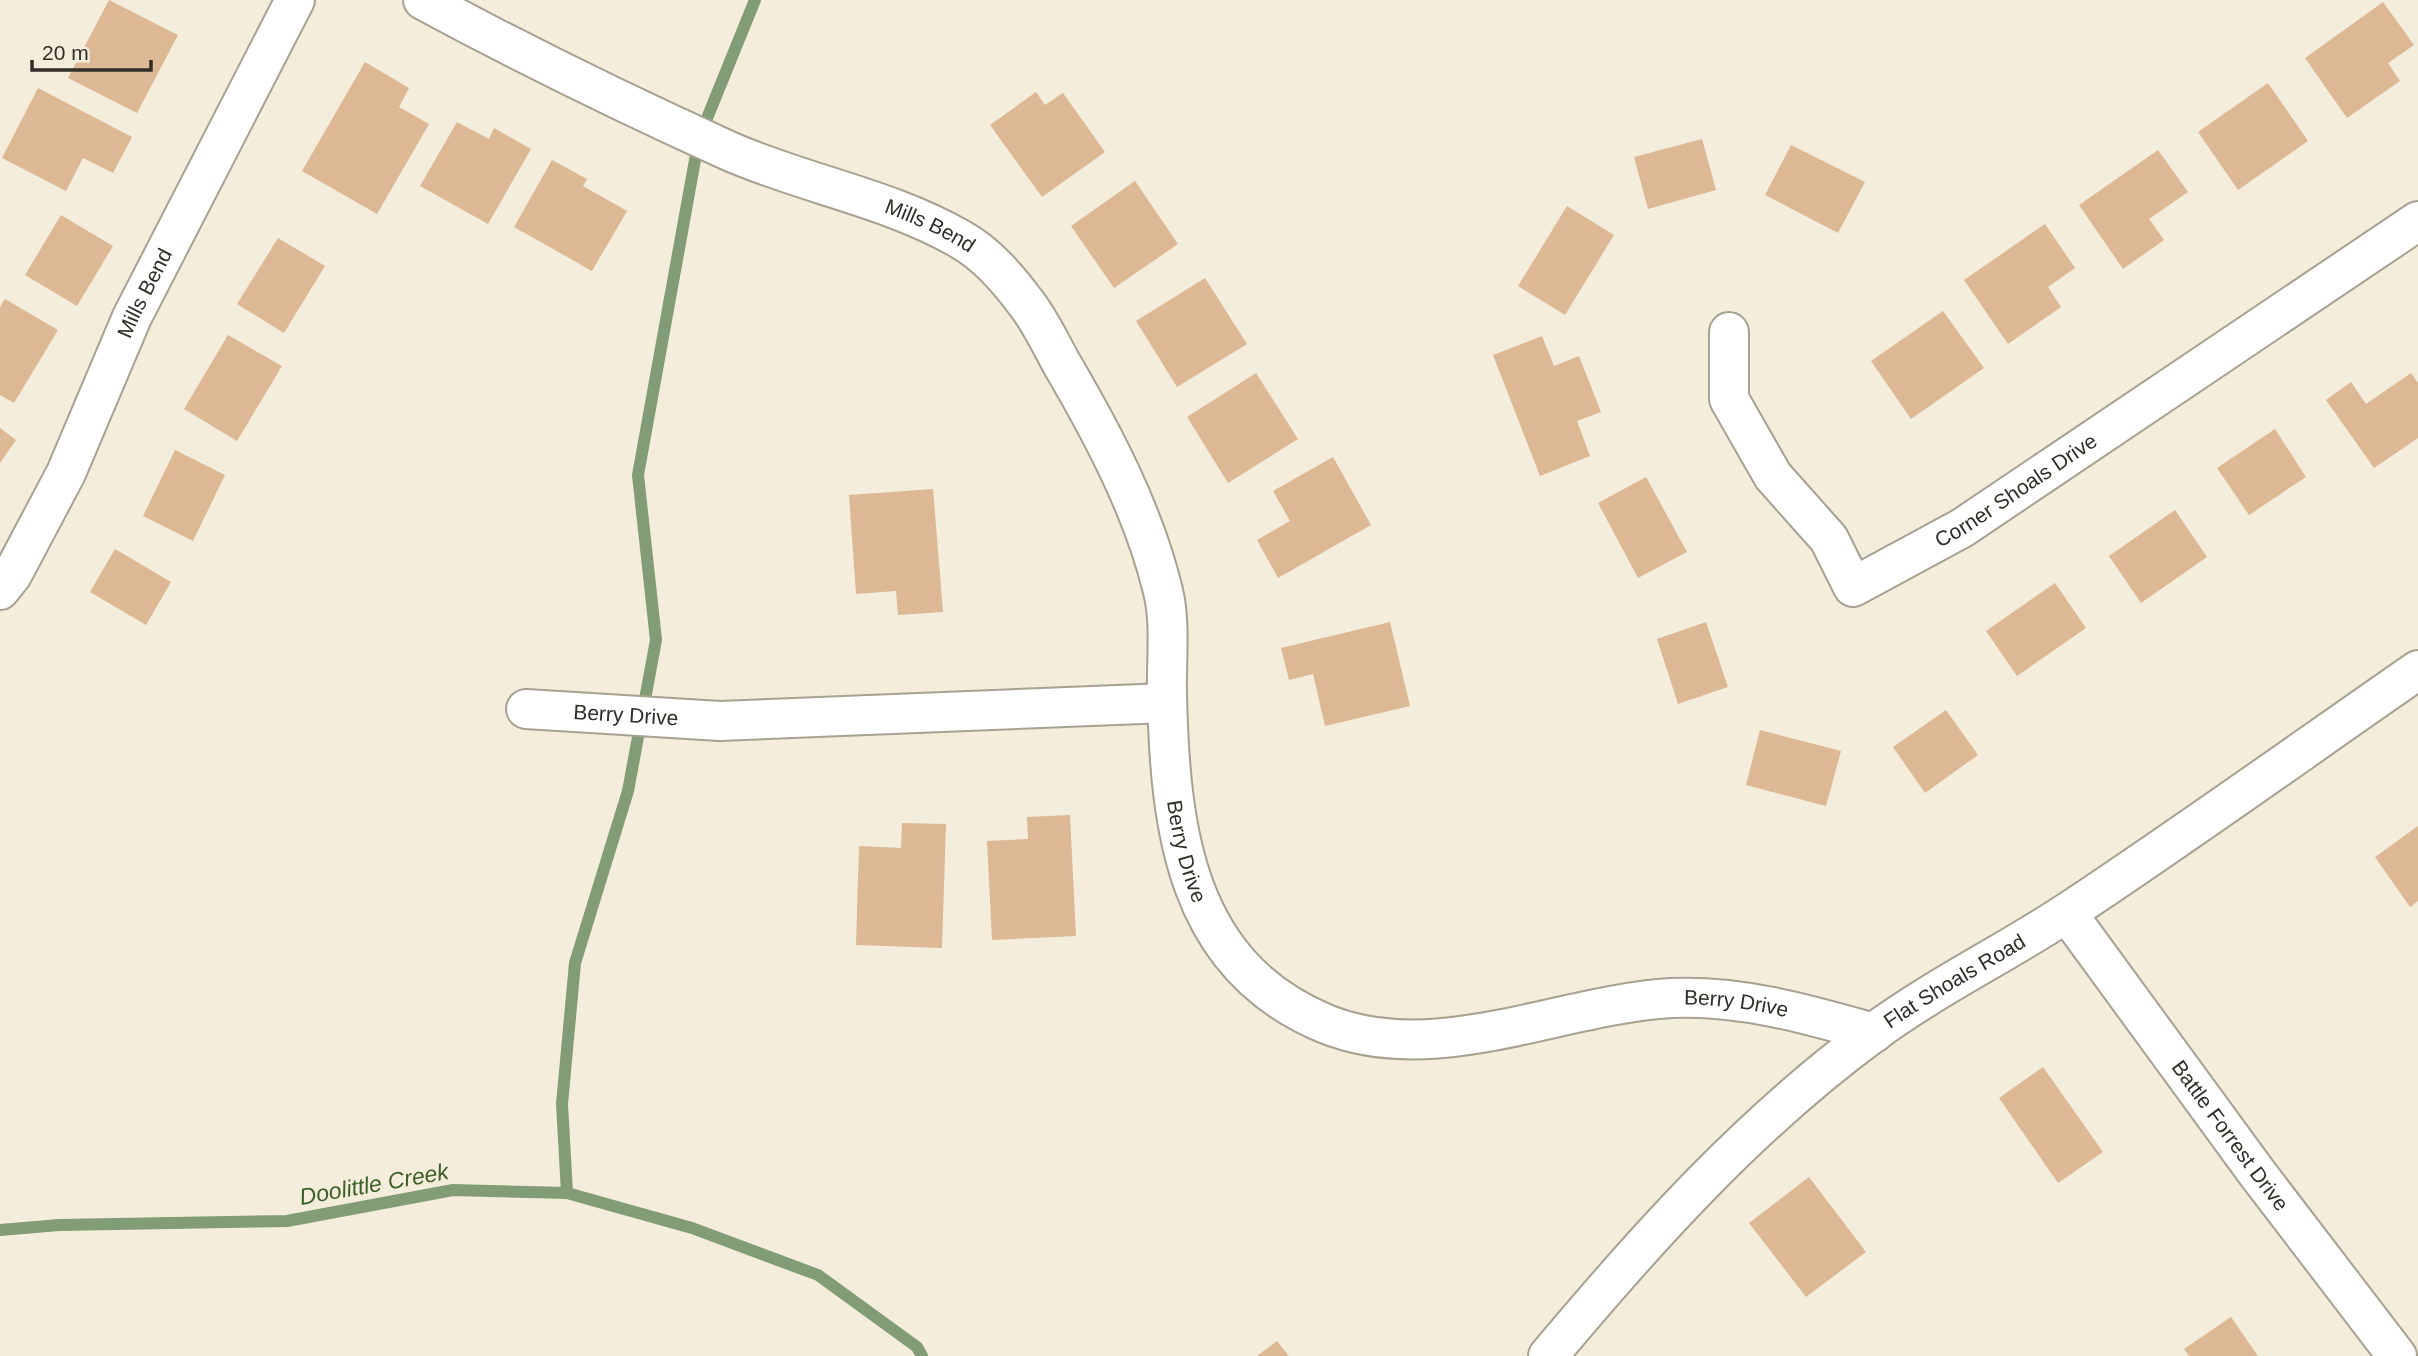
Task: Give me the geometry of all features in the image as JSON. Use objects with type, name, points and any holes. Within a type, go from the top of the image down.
[{"type":"street","name":"Mills Bend","points":[[0,590],[12,575],[66,474],[132,317],[295,0]]},
{"type":"street","name":"Mills Bend","points":[[423,0],[596,90],[736,154],[908,216],[961,240],[993,264],[1028,306],[1101,432],[1140,522],[1165,595],[1167,703]]},
{"type":"street","name":"Corner Shoals Drive","points":[[1729,332],[1729,399],[1773,476],[1829,539],[1853,587],[1962,528],[2418,222]]},
{"type":"street","name":"Flat Shoals Road","points":[[1548,1356],[1623,1267],[1703,1181],[1786,1105],[1874,1033],[2067,913],[2418,670]]},
{"type":"street","name":"Berry Drive","points":[[526,709],[720,721],[1167,703],[1172,791],[1193,890],[1227,950],[1248,974],[1284,1001],[1325,1024],[1371,1037],[1444,1040],[1601,1006],[1685,998],[1762,1003],[1874,1033]]},
{"type":"street","name":"Battle Forrest Drive","points":[[2067,913],[2257,1173],[2397,1356]]},
{"type":"building","points":[[109,0],[178,35],[137,113],[68,78]]},
{"type":"building","points":[[2383,2],[2414,45],[2388,63],[2400,81],[2347,118],[2305,58]]},
{"type":"building","points":[[365,62],[409,88],[399,107],[429,124],[377,214],[302,171]]},
{"type":"building","points":[[2268,83],[2308,141],[2238,190],[2198,132]]},
{"type":"building","points":[[38,88],[132,137],[113,173],[83,158],[66,191],[2,158]]},
{"type":"building","points":[[1036,92],[1045,105],[1063,93],[1105,152],[1042,197],[990,125]]},
{"type":"building","points":[[457,122],[489,139],[494,128],[531,149],[488,224],[420,186]]},
{"type":"building","points":[[1702,139],[1716,190],[1648,209],[1634,157]]},
{"type":"building","points":[[1791,145],[1865,182],[1838,233],[1765,195]]},
{"type":"building","points":[[2158,150],[2188,192],[2149,219],[2164,240],[2123,269],[2079,205]]},
{"type":"building","points":[[552,160],[587,179],[583,186],[627,211],[592,271],[514,227]]},
{"type":"building","points":[[1135,181],[1178,244],[1114,288],[1071,226]]},
{"type":"building","points":[[1567,206],[1614,235],[1565,315],[1518,286]]},
{"type":"building","points":[[61,215],[113,246],[77,306],[25,275]]},
{"type":"building","points":[[2045,224],[2075,268],[2048,287],[2061,307],[2008,344],[1964,280]]},
{"type":"building","points":[[278,238],[325,266],[284,333],[237,304]]},
{"type":"building","points":[[1205,278],[1247,344],[1177,387],[1136,321]]},
{"type":"building","points":[[5,299],[58,330],[14,403],[0,395],[0,307]]},
{"type":"building","points":[[1943,311],[1984,368],[1911,419],[1871,361]]},
{"type":"building","points":[[228,335],[282,366],[237,441],[184,409]]},
{"type":"building","points":[[1542,336],[1554,366],[1579,356],[1601,412],[1577,421],[1590,456],[1540,476],[1493,355]]},
{"type":"building","points":[[1256,373],[1298,439],[1228,483],[1187,417]]},
{"type":"building","points":[[2411,373],[2418,383],[2418,438],[2374,468],[2326,400],[2351,382],[2366,404]]},
{"type":"building","points":[[0,428],[16,440],[0,463]]},
{"type":"building","points":[[2275,429],[2306,477],[2249,515],[2217,468]]},
{"type":"building","points":[[175,450],[225,475],[193,541],[143,516]]},
{"type":"building","points":[[1333,457],[1371,525],[1278,578],[1257,540],[1290,521],[1273,491]]},
{"type":"building","points":[[1646,477],[1687,552],[1638,578],[1598,503]]},
{"type":"building","points":[[933,489],[943,612],[898,615],[896,591],[856,594],[849,495]]},
{"type":"building","points":[[2175,510],[2207,557],[2141,603],[2109,556]]},
{"type":"building","points":[[115,549],[171,582],[146,625],[90,592]]},
{"type":"building","points":[[2055,583],[2086,628],[2017,676],[1986,631]]},
{"type":"building","points":[[1390,622],[1410,706],[1325,726],[1313,674],[1289,680],[1281,648]]},
{"type":"building","points":[[1706,622],[1728,687],[1678,704],[1657,639]]},
{"type":"building","points":[[1946,710],[1978,755],[1925,793],[1893,747]]},
{"type":"building","points":[[1760,730],[1841,751],[1826,806],[1746,785]]},
{"type":"building","points":[[1070,815],[1076,936],[992,940],[987,841],[1028,839],[1027,817]]},
{"type":"building","points":[[902,823],[946,824],[942,948],[856,945],[859,846],[901,848]]},
{"type":"building","points":[[2418,826],[2418,901],[2410,907],[2375,857]]},
{"type":"building","points":[[2043,1067],[2103,1152],[2058,1183],[1999,1098]]},
{"type":"building","points":[[1809,1177],[1866,1252],[1806,1297],[1749,1223]]},
{"type":"building","points":[[2231,1317],[2258,1356],[2189,1356],[2184,1349]]},
{"type":"building","points":[[1277,1341],[1289,1356],[1257,1356]]},
{"type":"waterway","points":[[567,1193],[562,1104],[575,963],[628,791],[656,640],[638,475],[699,138],[755,0]]},
{"type":"waterway","name":"Doolittle Creek","points":[[0,1230],[59,1225],[287,1221],[453,1190],[567,1193],[692,1228],[818,1275],[917,1347],[922,1356]]}]
